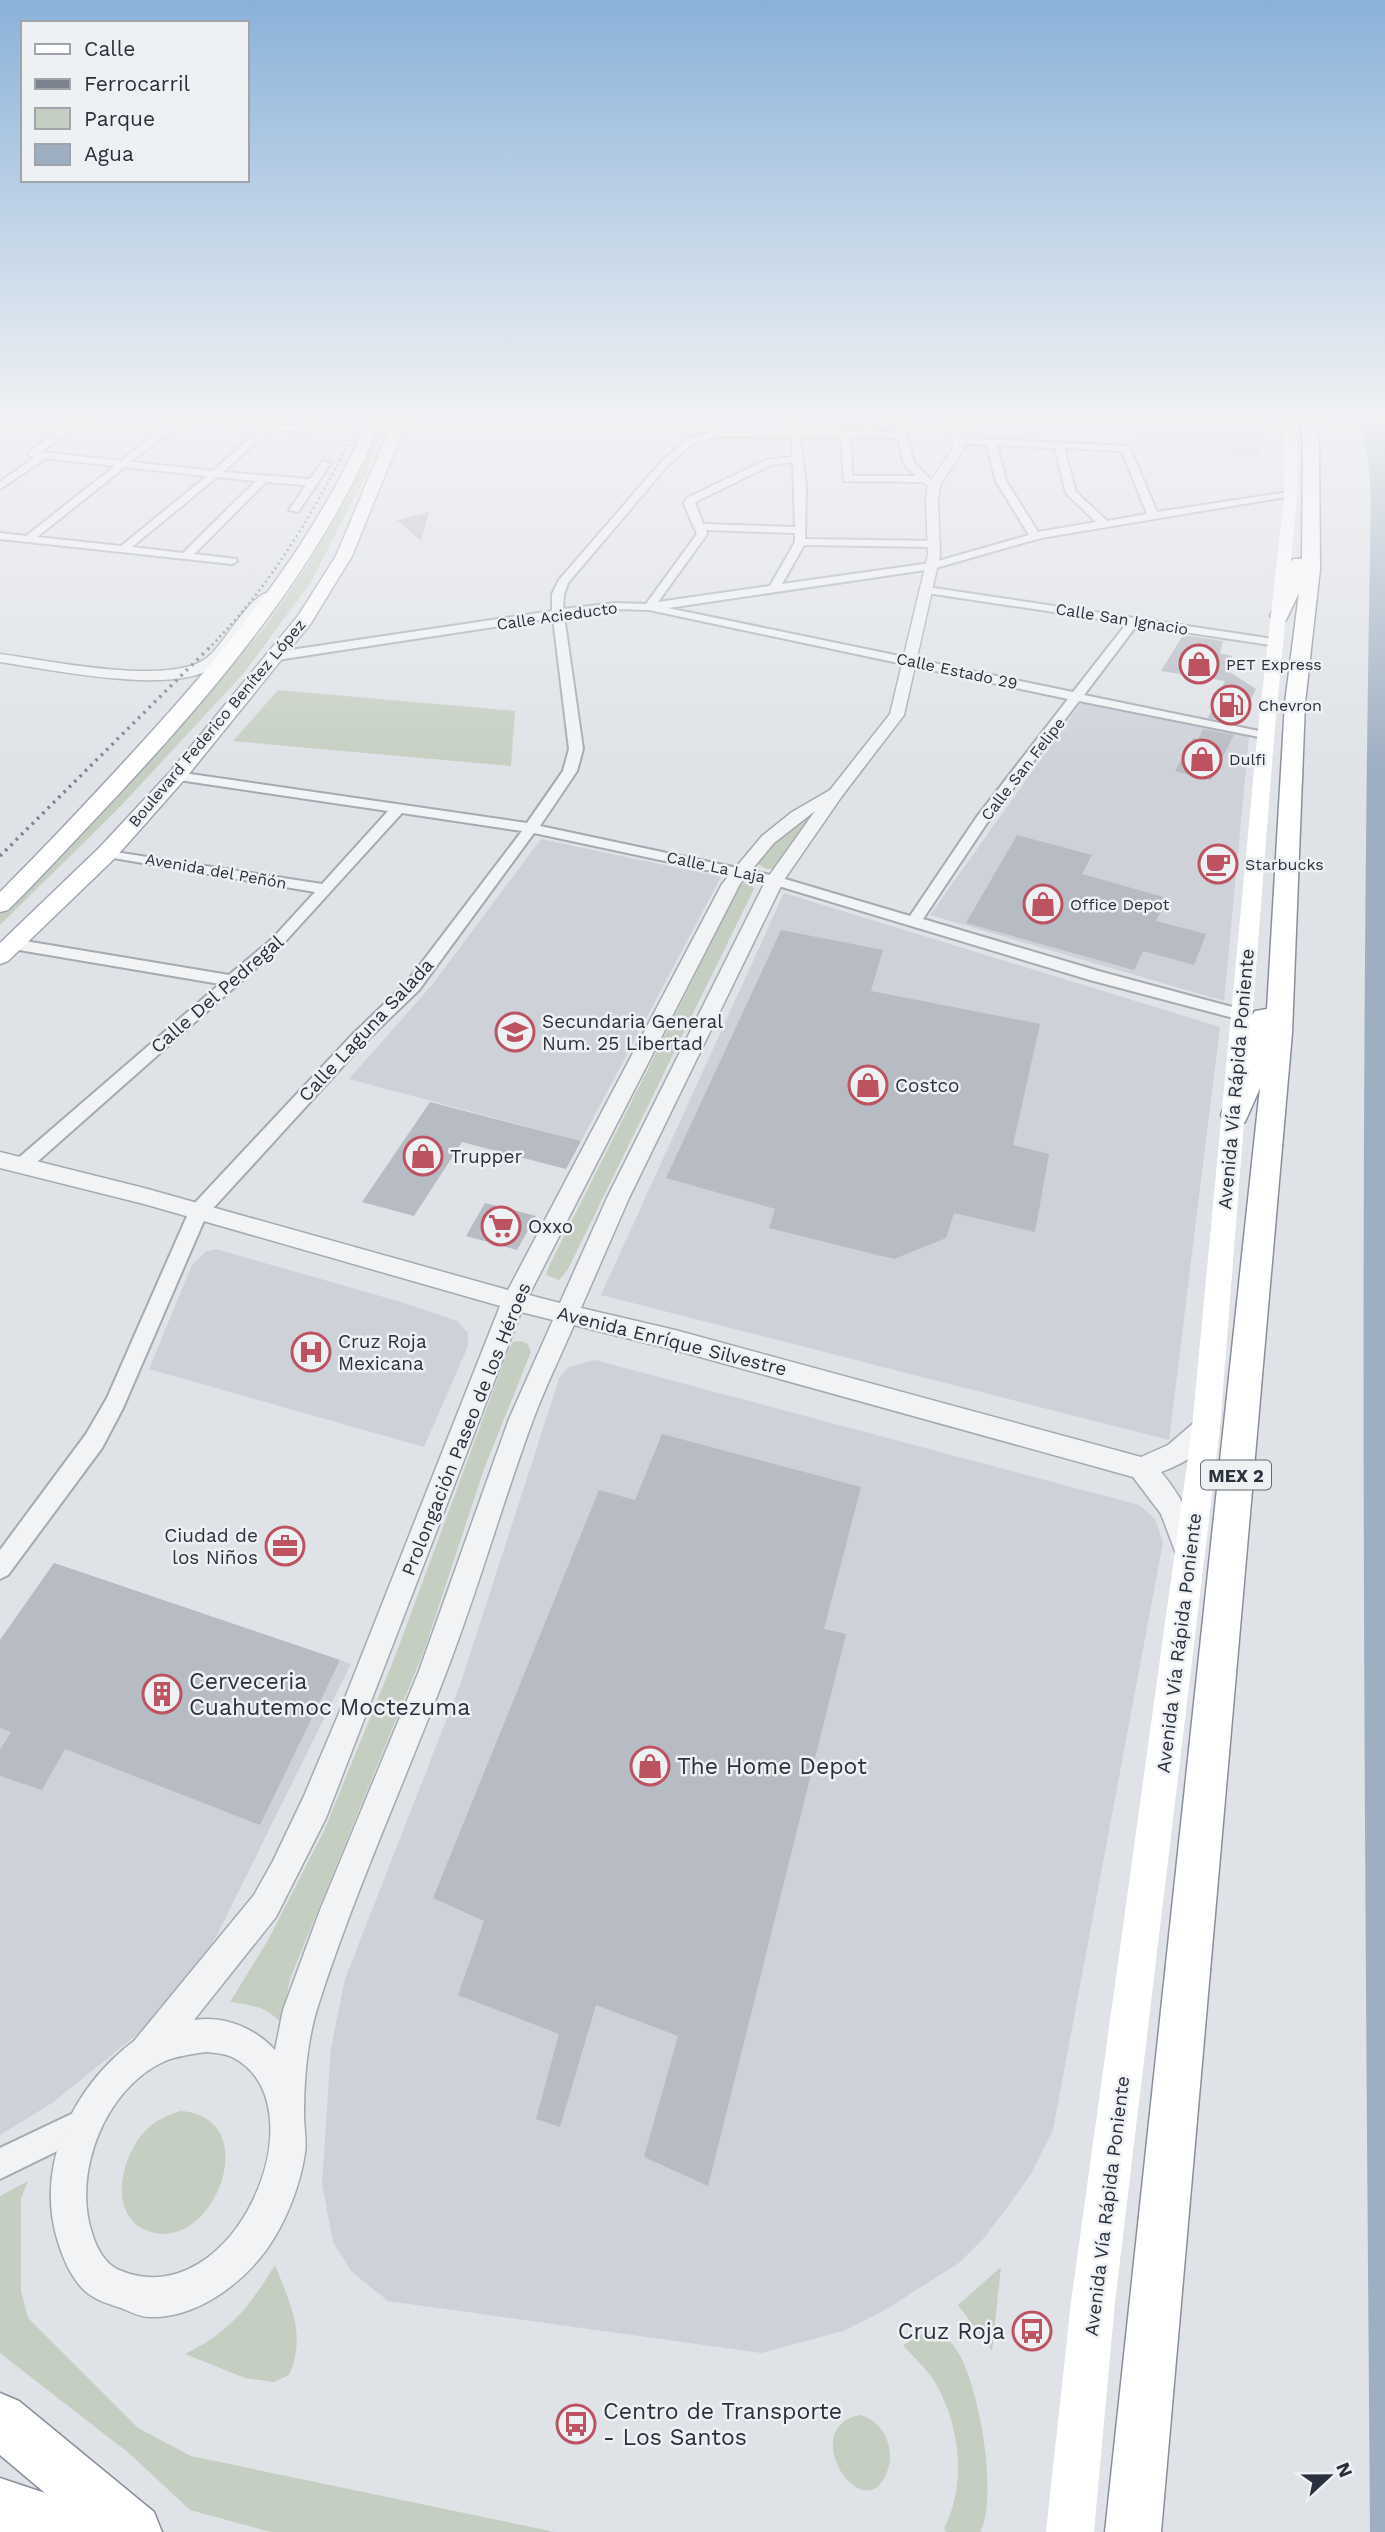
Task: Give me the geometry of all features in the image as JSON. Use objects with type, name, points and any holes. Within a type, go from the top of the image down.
[{"type":"highway","points":[[1279,616],[1289,596],[1310,536]]},
{"type":"highway","name":"Avenida Vía Rápida Poniente","points":[[1133,2532],[1279,1033],[1295,703],[1310,580],[1311,536]]},
{"type":"highway","points":[[1235,1115],[1259,1043],[1283,941]]},
{"type":"highway","points":[[0,2420],[134,2532]]},
{"type":"highway","points":[[0,2505],[75,2532]]},
{"type":"main road","name":"Boulevard Federico Benítez López","points":[[0,905],[84,819],[225,661],[283,585],[313,536]]},
{"type":"main road","name":"Boulevard Federico Benítez López","points":[[6,950],[107,853],[177,776],[277,656],[329,584],[352,536]]},
{"type":"main road","name":"Avenida Vía Rápida Poniente","points":[[1070,2532],[1093,2302],[1206,1428],[1235,1115],[1241,1015],[1261,803],[1264,736],[1277,642],[1287,536]]},
{"type":"street","points":[[1,536],[232,561]]},
{"type":"street","points":[[28,539],[32,536]]},
{"type":"street","points":[[122,550],[139,536]]},
{"type":"street","points":[[186,556],[206,536]]},
{"type":"street","name":"Calle Laguna Salada","points":[[0,1568],[63,1485],[111,1412],[198,1212],[357,1040],[413,986],[531,828],[576,758],[558,594],[563,582],[602,536]]},
{"type":"street","points":[[649,607],[700,536]]},
{"type":"street","points":[[774,589],[800,536]]},
{"type":"street","points":[[803,536],[935,544]]},
{"type":"street","name":"Prolongación Paseo de los Héroes","points":[[287,2109],[292,2051],[300,2010],[336,1910],[433,1671],[521,1419],[618,1198],[775,880],[836,793],[897,715],[927,590],[934,536]]},
{"type":"street","name":"Calle Acieducto","points":[[277,656],[616,606],[649,607],[932,566],[1034,536]]},
{"type":"street","points":[[0,658],[152,676],[181,676],[199,670],[212,661],[260,603],[283,585]]},
{"type":"street","name":"Calle San Ignacio","points":[[927,590],[1277,642]]},
{"type":"street","name":"Calle Estado 29","points":[[649,607],[1264,736]]},
{"type":"street","name":"Calle San Felipe","points":[[915,920],[982,821],[1135,620]]},
{"type":"street","name":"Calle La Laja","points":[[177,776],[531,828],[775,880],[1096,976],[1241,1015]]},
{"type":"street","name":"Prolongación Paseo de los Héroes","points":[[146,2053],[265,1906],[284,1872],[315,1807],[353,1715],[514,1301],[737,872],[754,850],[798,814],[836,793]]},
{"type":"street","name":"Calle Del Pedregal","points":[[22,1165],[296,924],[398,808]]},
{"type":"street","name":"Avenida del Peñón","points":[[107,853],[326,890]]},
{"type":"street","points":[[6,950],[234,981]]},
{"type":"street","name":"Avenida Enríque Silvestre","points":[[0,1160],[198,1212],[514,1301],[675,1340],[1141,1468]]},
{"type":"street","points":[[1190,1560],[1180,1521],[1171,1503],[1141,1468],[1161,1462],[1190,1446],[1206,1428]]},
{"type":"street","points":[[196,2036],[234,2040],[258,2056],[276,2079],[287,2109],[289,2141],[284,2175],[268,2216],[243,2252],[210,2280],[173,2296],[137,2298],[106,2285],[84,2262],[70,2232],[67,2196],[72,2159],[85,2123],[102,2095],[123,2072],[146,2053],[176,2040],[196,2036]]},
{"type":"street","points":[[0,2164],[85,2123]]},
{"type":"shaded area","points":[[1081,703],[1249,737],[1224,1001],[930,915]]},
{"type":"shaded area","name":"Secundaria General Num. 25 Libertad","points":[[541,839],[721,877],[581,1141],[349,1079],[432,985]]},
{"type":"shaded area","points":[[784,893],[1220,1027],[1169,1440],[601,1295]]},
{"type":"shaded area","name":"Cruz Roja Mexicana","points":[[216,1249],[401,1302],[457,1321],[468,1333],[468,1346],[424,1447],[149,1369],[192,1265],[205,1252]]},
{"type":"shaded area","points":[[595,1360],[1139,1505],[1155,1519],[1163,1542],[1053,2130],[1032,2172],[1006,2209],[983,2239],[959,2263],[885,2310],[843,2331],[761,2353],[388,2301],[352,2272],[333,2242],[322,2184],[331,2048],[345,1979],[460,1685],[560,1376],[569,1367]]},
{"type":"shaded area","points":[[54,1563],[351,1664],[217,1935],[186,1988],[145,2028],[52,2103],[0,2135],[0,1640]]},
{"type":"green space","points":[[323,536],[335,536],[311,582],[244,673],[117,810],[0,925],[0,909],[84,826],[261,632],[307,566]]},
{"type":"green space","points":[[278,690],[515,711],[511,766],[233,741]]},
{"type":"green space","points":[[816,810],[777,869],[766,869],[756,863],[756,858],[810,811]]},
{"type":"green space","points":[[744,883],[750,884],[754,889],[568,1269],[559,1280],[546,1275],[740,886]]},
{"type":"green space","points":[[513,1342],[528,1344],[531,1352],[484,1469],[424,1651],[290,1979],[281,2023],[264,2010],[230,2002],[267,1942],[324,1831],[396,1654],[508,1351]]},
{"type":"green space","points":[[180,2111],[206,2118],[221,2135],[225,2156],[222,2180],[211,2203],[195,2222],[174,2232],[151,2232],[137,2225],[127,2214],[122,2185],[125,2169],[130,2154],[147,2129],[162,2118]]},
{"type":"green space","points":[[28,2181],[21,2198],[21,2291],[28,2318],[138,2428],[191,2456],[555,2532],[271,2532],[190,2510],[130,2454],[0,2353],[0,2196]]},
{"type":"green space","points":[[275,2265],[291,2306],[296,2332],[297,2346],[289,2375],[274,2382],[245,2378],[185,2354],[214,2337],[237,2317]]},
{"type":"green space","points":[[1001,2267],[992,2351],[958,2305]]},
{"type":"green space","points":[[932,2329],[956,2349],[979,2412],[988,2493],[980,2532],[946,2532],[944,2528],[956,2493],[958,2455],[955,2435],[944,2399],[935,2382],[903,2345]]},
{"type":"green space","points":[[860,2415],[876,2423],[886,2437],[890,2454],[887,2472],[877,2487],[864,2490],[851,2484],[834,2455],[834,2438],[842,2424]]},
{"type":"water","points":[[1370,536],[1385,536],[1385,2532],[1370,2532],[1364,1259]]},
{"type":"building","name":"PET Express","points":[[1183,635],[1223,641],[1220,653],[1232,656],[1231,673],[1256,689],[1239,724],[1208,718],[1225,681],[1161,671]]},
{"type":"building","name":"Dulfi","points":[[1203,729],[1234,735],[1211,780],[1175,771],[1193,738],[1198,739]]},
{"type":"building","name":"Office Depot","points":[[1017,835],[1092,855],[1082,874],[1167,898],[1156,921],[1206,934],[1194,965],[1143,951],[1134,970],[966,923]]},
{"type":"building","name":"Starbucks","points":[[1216,850],[1232,856],[1228,882],[1200,873],[1211,851]]},
{"type":"building","name":"Costco","points":[[781,930],[883,950],[871,991],[1040,1024],[1013,1145],[1049,1154],[1035,1232],[954,1213],[946,1238],[894,1259],[769,1228],[775,1209],[666,1178]]},
{"type":"building","name":"Trupper","points":[[430,1102],[581,1141],[566,1169],[462,1142],[414,1216],[362,1202]]},
{"type":"building","name":"Oxxo","points":[[485,1203],[536,1216],[517,1250],[466,1236]]},
{"type":"building","name":"The Home Depot","points":[[662,1434],[861,1487],[824,1629],[846,1634],[708,2186],[644,2157],[678,2036],[596,2005],[560,2127],[536,2119],[559,2034],[458,1995],[484,1921],[433,1898],[599,1490],[635,1500]]},
{"type":"building","name":"Cerveceria Cuahutemoc Moctezuma","points":[[54,1563],[340,1660],[260,1825],[65,1749],[42,1790],[0,1776],[0,1750],[11,1732],[0,1728],[0,1640]]},
{"type":"railway","points":[[208,649],[256,595],[296,536]]},
{"type":"railway","points":[[0,856],[208,649]]},
{"type":"place","name":"PET Express","points":[[1199,664]]},
{"type":"place","name":"Chevron","points":[[1231,705]]},
{"type":"place","name":"Dulfi","points":[[1202,759]]},
{"type":"place","name":"Starbucks","points":[[1218,864]]},
{"type":"place","name":"Office Depot","points":[[1043,904]]},
{"type":"place","name":"Secundaria General Num. 25 Libertad","points":[[515,1032]]},
{"type":"place","name":"Costco","points":[[868,1085]]},
{"type":"place","name":"Trupper","points":[[423,1156]]},
{"type":"place","name":"Oxxo","points":[[501,1226]]},
{"type":"place","name":"Cruz Roja Mexicana","points":[[311,1352]]},
{"type":"place","name":"Ciudad de los Niños","points":[[285,1546]]},
{"type":"place","name":"Cerveceria Cuahutemoc Moctezuma","points":[[162,1694]]},
{"type":"place","name":"The Home Depot","points":[[650,1766]]},
{"type":"place","name":"Cruz Roja","points":[[1032,2331]]},
{"type":"place","name":"Centro de Transporte - Los Santos","points":[[576,2424]]}]
